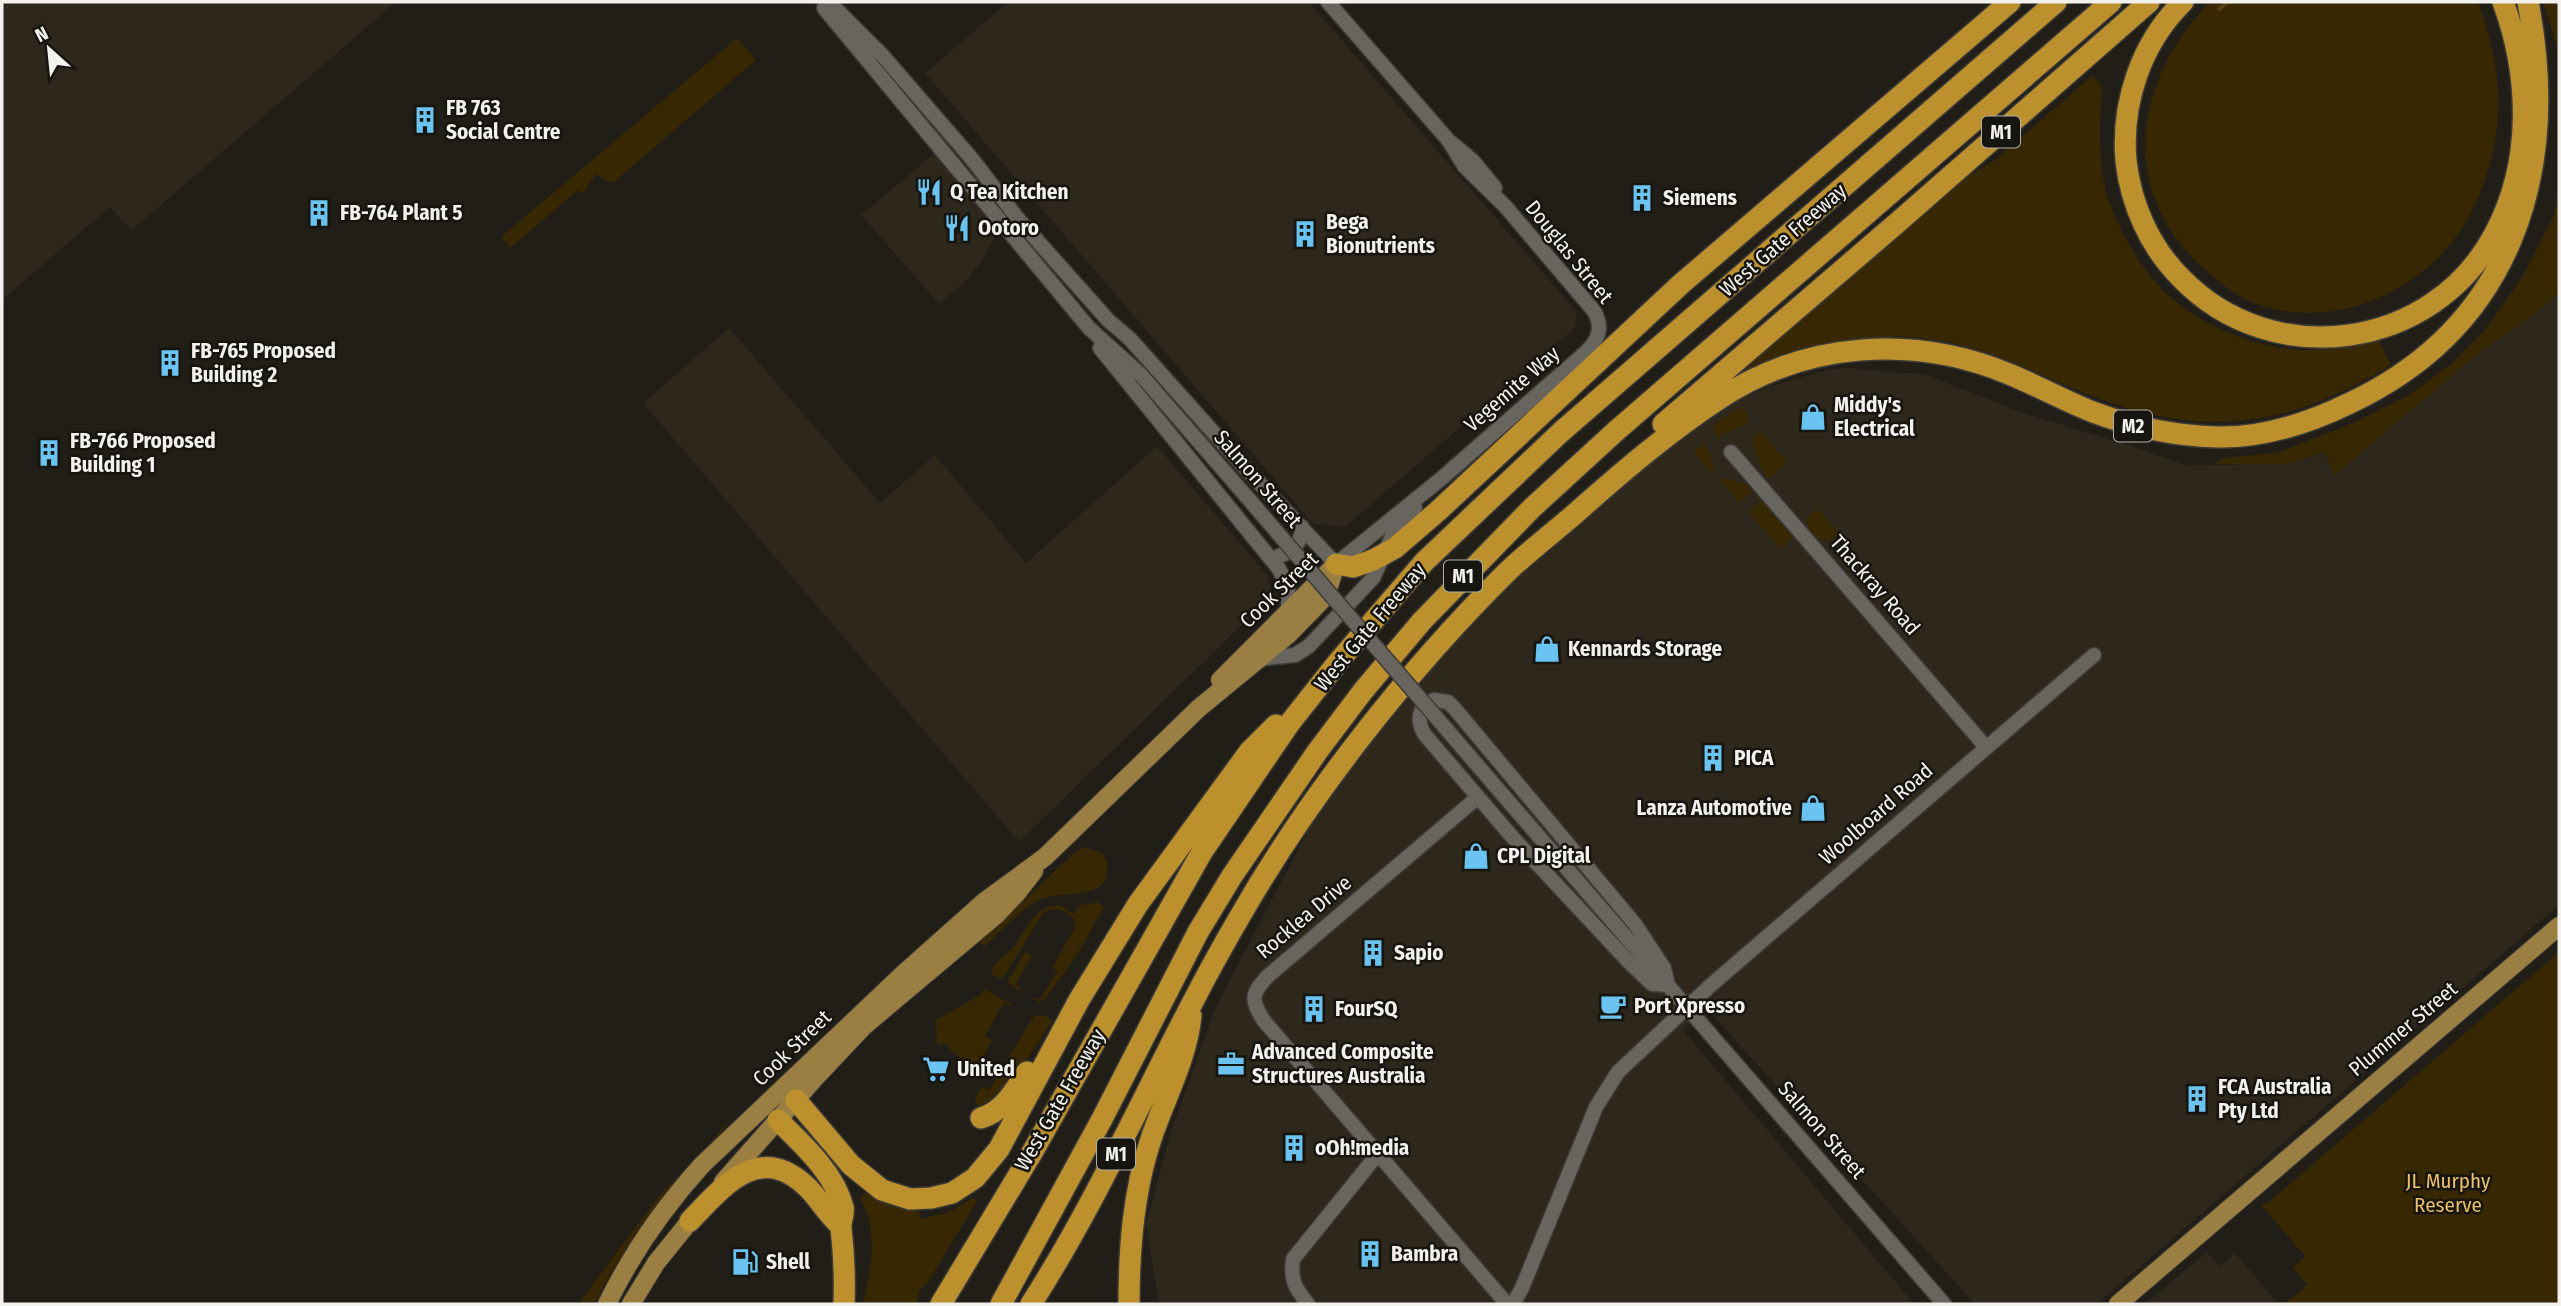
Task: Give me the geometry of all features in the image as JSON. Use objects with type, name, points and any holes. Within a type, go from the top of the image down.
[{"type":"highway","points":[[1336,564],[1353,567],[1385,554],[1438,512],[1631,329],[2010,2]]},
{"type":"highway","name":"West Gate Freeway","points":[[941,1304],[1033,1151],[1202,852],[1289,724],[1338,662],[1424,562],[1561,432],[2056,2]]},
{"type":"highway","name":"West Gate Freeway","points":[[1001,1304],[1102,1119],[1198,932],[1232,876],[1317,752],[1363,691],[1422,621],[1532,508],[1616,431],[2111,2]]},
{"type":"highway","name":"M1","points":[[1031,1304],[1086,1212],[1192,1000],[1241,914],[1277,856],[1370,728],[1425,661],[1572,507],[1678,411],[2149,2]]},
{"type":"highway","points":[[2183,2],[2160,29],[2140,64],[2129,105],[2125,127],[2127,172],[2139,214],[2149,235],[2174,271],[2190,288],[2225,314],[2284,335],[2317,339],[2372,331],[2415,314],[2440,298],[2461,279],[2483,255],[2497,231],[2518,168],[2524,111],[2518,51],[2503,2]]},
{"type":"highway","name":"M2","points":[[1509,570],[1620,474],[1709,406],[1759,377],[1818,356],[1887,348],[1924,350],[2007,373],[2089,411],[2135,426],[2177,434],[2221,437],[2257,435],[2295,426],[2374,392],[2430,355],[2460,327],[2490,294],[2517,248],[2536,195],[2546,132],[2542,56],[2528,2]]},
{"type":"highway","points":[[1424,562],[1477,494],[1650,323],[1735,247],[1824,161]]},
{"type":"highway","points":[[790,1094],[859,1173],[882,1190],[910,1199],[931,1198],[951,1193],[975,1178],[992,1160],[1079,1000],[1138,904],[1249,752],[1338,662]]},
{"type":"highway","points":[[981,1118],[1005,1104],[1055,1027],[1079,1000]]},
{"type":"highway","points":[[1129,1304],[1130,1257],[1140,1181],[1158,1119],[1182,1063],[1189,1037],[1192,1000]]},
{"type":"highway","points":[[771,1113],[820,1165],[836,1189],[844,1209],[840,1225],[844,1244],[844,1304]]},
{"type":"highway","points":[[690,1221],[733,1180],[750,1170],[767,1167],[777,1168],[796,1178],[840,1225]]},
{"type":"main road","name":"Cook Street","points":[[1199,708],[1225,673],[1336,564]]},
{"type":"main road","name":"Cook Street","points":[[607,1304],[648,1231],[674,1196],[702,1166],[771,1113],[902,975],[984,902],[1045,857],[1199,708],[1256,662],[1318,606],[1330,586],[1336,564]]},
{"type":"main road","name":"Cook Street","points":[[790,1094],[864,1026],[996,915],[1045,857]]},
{"type":"main road","points":[[984,902],[996,915]]},
{"type":"main road","name":"Plummer Street","points":[[2118,1304],[2559,926]]},
{"type":"main road","name":"Cook Street","points":[[631,1304],[656,1263],[771,1113]]},
{"type":"street","name":"Salmon Street","points":[[819,2],[946,128],[1018,219],[1108,320],[1130,339],[1247,470],[1336,564]]},
{"type":"street","name":"Salmon Street","points":[[829,2],[933,139],[1089,328],[1141,375],[1944,1304]]},
{"type":"street","name":"Douglas Street","points":[[1328,2],[1450,141],[1473,161],[1490,181],[1505,206],[1591,307],[1599,324]]},
{"type":"street","points":[[933,139],[946,128]]},
{"type":"street","name":"Salmon Street","points":[[1108,320],[1141,375]]},
{"type":"street","name":"Vegemite Way","points":[[1336,564],[1441,478],[1591,347],[1597,338],[1599,324]]},
{"type":"street","name":"Salmon Street","points":[[1089,328],[1100,348],[1271,559],[1287,584],[1288,612]]},
{"type":"street","name":"Thackray Road","points":[[1731,452],[1985,746]]},
{"type":"street","name":"Vegemite Way","points":[[1344,609],[1373,578],[1397,527],[1441,478]]},
{"type":"street","points":[[1271,559],[1297,547],[1302,527]]},
{"type":"street","name":"Cook Street","points":[[1256,662],[1300,653],[1344,609]]},
{"type":"street","name":"Woolboard Road","points":[[1688,1007],[2094,654]]},
{"type":"street","name":"Salmon Street","points":[[1443,701],[1452,705],[1517,782],[1635,924],[1664,968],[1668,985],[1652,984],[1628,961],[1567,898],[1478,797],[1422,730],[1420,713],[1430,702],[1443,701]]},
{"type":"street","name":"Rocklea Drive","points":[[1478,797],[1268,976],[1256,989],[1253,999],[1264,1021],[1507,1304]]},
{"type":"street","points":[[1513,1304],[1601,1095],[1629,1060],[1688,1007]]},
{"type":"street","points":[[1308,1304],[1298,1292],[1291,1276],[1293,1259],[1377,1155]]},
{"type":"shaded area","points":[[2,2],[396,2],[132,230],[110,207],[2,300]]},
{"type":"shaded area","points":[[1008,2],[1309,2],[1577,312],[1575,328],[1345,527],[1313,524],[925,73]]},
{"type":"shaded area","points":[[936,152],[1000,228],[984,258],[967,280],[939,304],[861,215]]},
{"type":"shaded area","points":[[2559,278],[2559,905],[2097,1304],[1975,1304],[1706,1008],[1683,1030],[1914,1304],[1159,1304],[1146,1225],[1171,1131],[1215,1009],[1315,817],[1374,739],[1476,616],[1645,461],[1693,426],[1732,403],[1771,386],[1830,369],[1849,368],[1927,375],[2023,413],[2185,465],[2287,464],[2325,452],[2334,475]]},
{"type":"shaded area","points":[[729,328],[880,503],[935,455],[1026,563],[1157,446],[1267,575],[1271,590],[1262,605],[1019,842],[643,403]]},
{"type":"shaded area","points":[[2207,1252],[2220,1266],[2235,1253],[2279,1304],[2145,1304]]},
{"type":"green space","points":[[2210,2],[2478,2],[2487,28],[2497,78],[2497,127],[2493,152],[2476,203],[2460,232],[2439,257],[2414,278],[2385,295],[2354,307],[2322,312],[2289,312],[2256,304],[2233,292],[2200,265],[2173,234],[2156,202],[2147,168],[2146,133],[2152,98],[2165,64],[2185,32]]},
{"type":"green space","points":[[2543,2],[2559,2],[2559,53]]},
{"type":"green space","points":[[737,38],[756,60],[614,182],[607,182],[596,174],[583,194],[578,190],[510,248],[501,237]]},
{"type":"green space","points":[[2093,75],[2102,87],[2102,170],[2113,212],[2138,259],[2169,296],[2210,324],[2257,343],[2300,350],[2345,346],[2378,338],[2391,365],[2316,403],[2280,414],[2206,422],[2168,418],[2128,409],[1985,353],[1921,338],[1874,338],[1826,344],[1742,377],[1739,371],[1965,178],[1995,160]]},
{"type":"green space","points":[[2559,188],[2559,292],[2539,311],[2475,356],[2334,476],[2325,452],[2287,464],[2214,464],[2223,458],[2277,453],[2351,424],[2411,394],[2452,363],[2485,330],[2523,276],[2554,215]]},
{"type":"green space","points":[[1739,408],[1745,409],[1749,421],[1716,439],[1713,425]]},
{"type":"green space","points":[[1761,431],[1787,462],[1768,479],[1760,466],[1752,439]]},
{"type":"green space","points":[[1704,443],[1715,471],[1712,473],[1693,452]]},
{"type":"green space","points":[[1725,478],[1743,483],[1753,491],[1739,503],[1720,480]]},
{"type":"green space","points":[[1759,502],[1763,502],[1792,536],[1781,549],[1748,512]]},
{"type":"green space","points":[[1818,508],[1839,534],[1832,539],[1820,541],[1809,528],[1806,519]]},
{"type":"green space","points":[[1084,847],[1102,853],[1105,858],[1107,873],[1104,882],[1089,891],[1037,901],[1016,916],[984,947],[980,942],[1074,853]]},
{"type":"green space","points":[[1098,902],[1104,908],[1071,964],[1044,1000],[1039,1002],[1031,997],[1040,999],[1057,972],[1053,967],[1076,925],[1067,913],[1053,910],[1043,913],[1003,978],[991,974],[992,968],[1016,944],[1039,912],[1052,906],[1061,906],[1073,914],[1081,905]]},
{"type":"green space","points":[[1025,952],[1032,956],[1016,984],[1021,988],[1020,991],[1007,982]]},
{"type":"green space","name":"JL Murphy Reserve","points":[[2559,952],[2559,1304],[2285,1304],[2307,1285],[2293,1268],[2305,1256],[2261,1205],[2269,1202]]},
{"type":"green space","points":[[985,989],[1012,1005],[1004,1003],[985,1035],[992,1041],[977,1066],[968,1060],[962,1072],[956,1071],[959,1056],[946,1044],[937,1045],[936,1020],[980,995]]},
{"type":"green space","points":[[1034,1016],[1046,1016],[1052,1021],[1000,1102],[980,1109],[975,1099],[982,1086],[989,1090]]},
{"type":"green space","points":[[728,1120],[717,1139],[665,1195],[645,1221],[594,1304],[578,1304],[662,1192],[708,1147]]},
{"type":"green space","points":[[866,1192],[884,1202],[918,1210],[921,1219],[949,1212],[973,1198],[977,1201],[919,1292],[916,1304],[863,1304],[872,1250],[870,1223],[860,1198]]},
{"type":"waterway","points":[[2219,9],[2228,2]]},
{"type":"place","name":"FB 763 Social Centre","points":[[425,120]]},
{"type":"place","name":"Q Tea Kitchen","points":[[929,192]]},
{"type":"place","name":"Siemens","points":[[1642,198]]},
{"type":"place","name":"FB-764 Plant 5","points":[[319,213]]},
{"type":"place","name":"Ootoro","points":[[957,228]]},
{"type":"place","name":"Bega Bionutrients","points":[[1305,234]]},
{"type":"place","name":"FB-765 Proposed Building 2","points":[[170,363]]},
{"type":"place","name":"Middy's Electrical","points":[[1813,417]]},
{"type":"place","name":"FB-766 Proposed Building 1","points":[[49,453]]},
{"type":"place","name":"Kennards Storage","points":[[1547,649]]},
{"type":"place","name":"PICA","points":[[1713,758]]},
{"type":"place","name":"Lanza Automotive","points":[[1813,808]]},
{"type":"place","name":"CPL Digital","points":[[1476,856]]},
{"type":"place","name":"Sapio","points":[[1373,953]]},
{"type":"place","name":"Port Xpresso","points":[[1613,1006]]},
{"type":"place","name":"FourSQ","points":[[1314,1009]]},
{"type":"place","name":"Advanced Composite Structures Australia","points":[[1231,1064]]},
{"type":"place","name":"United","points":[[936,1069]]},
{"type":"place","name":"FCA Australia Pty Ltd","points":[[2197,1099]]},
{"type":"place","name":"oOh!media","points":[[1294,1148]]},
{"type":"place","name":"Bambra","points":[[1370,1254]]},
{"type":"place","name":"Shell","points":[[745,1262]]}]
